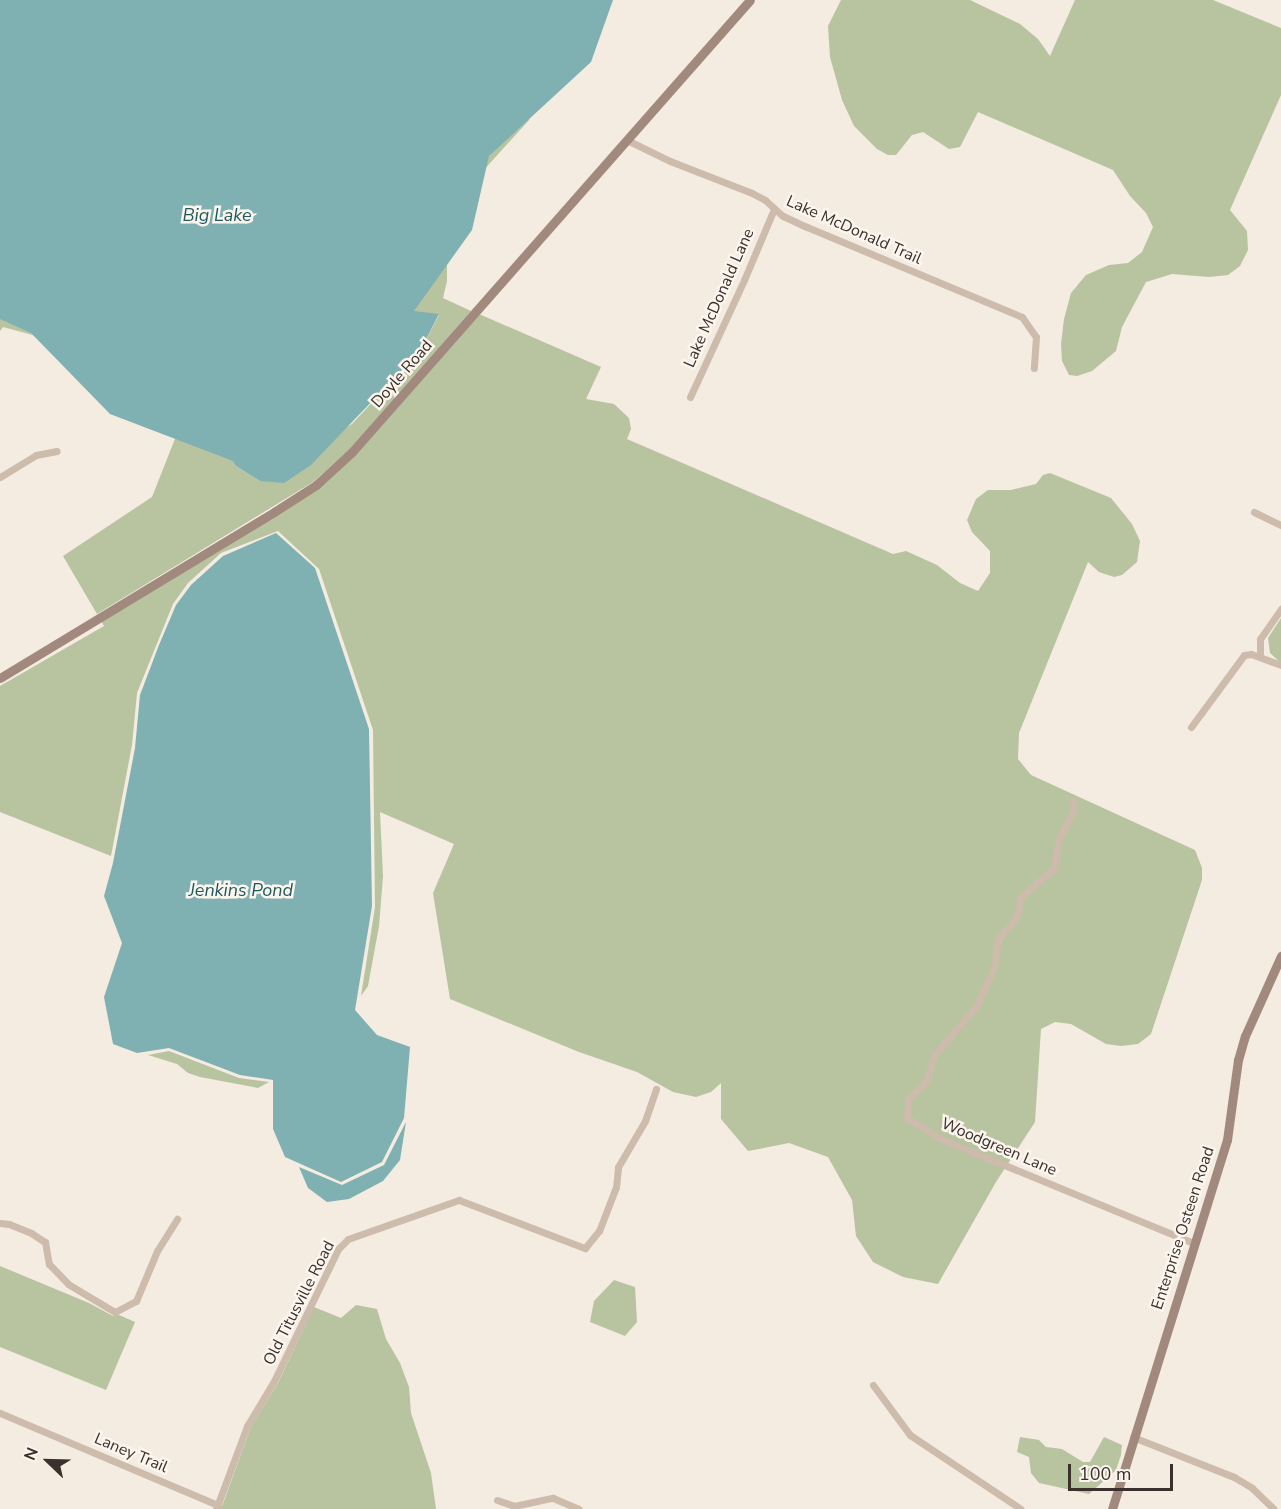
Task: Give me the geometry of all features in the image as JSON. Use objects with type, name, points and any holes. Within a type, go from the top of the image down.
[{"type":"main road","name":"Doyle Road","points":[[0,678],[316,485],[352,452],[750,0]]},
{"type":"main road","name":"Enterprise Osteen Road","points":[[1112,1509],[1227,1140],[1243,1044],[1281,956]]},
{"type":"street","name":"Lake McDonald Trail","points":[[627,140],[670,161],[752,193],[765,200],[774,209],[807,227],[1022,317],[1036,337],[1034,368]]},
{"type":"street","name":"Lake McDonald Lane","points":[[690,397],[774,209]]},
{"type":"street","points":[[0,477],[36,455],[57,451]]},
{"type":"street","points":[[1254,512],[1281,525]]},
{"type":"street","points":[[1260,657],[1260,639],[1281,609]]},
{"type":"street","points":[[1191,727],[1244,655],[1251,654],[1281,665]]},
{"type":"street","name":"Woodgreen Lane","points":[[1073,801],[1074,810],[1059,838],[1054,868],[1021,897],[1016,918],[998,939],[994,968],[976,1006],[934,1055],[926,1082],[909,1098],[906,1118],[939,1138],[1194,1243]]},
{"type":"street","name":"Old Titusville Road","points":[[217,1507],[247,1426],[274,1381],[338,1249],[348,1239],[459,1200],[585,1248],[599,1231],[616,1187],[618,1167],[645,1121],[656,1089]]},
{"type":"street","points":[[0,1223],[31,1233],[45,1242],[49,1264],[68,1284],[115,1312],[136,1301],[158,1251],[177,1219]]},
{"type":"street","points":[[873,1385],[910,1435],[1021,1509]]},
{"type":"street","name":"Laney Trail","points":[[0,1413],[217,1507]]},
{"type":"street","points":[[1133,1437],[1234,1477],[1252,1488],[1274,1509]]},
{"type":"street","points":[[497,1500],[514,1506],[552,1498],[579,1509]]},
{"type":"green space","points":[[841,0],[970,0],[1020,24],[1038,39],[1050,56],[1075,0],[1213,0],[1281,28],[1281,95],[1230,210],[1247,231],[1248,250],[1240,266],[1228,275],[1209,277],[1172,274],[1146,282],[1122,327],[1116,351],[1092,371],[1077,376],[1069,375],[1062,361],[1061,344],[1064,319],[1071,293],[1086,275],[1109,265],[1128,263],[1142,252],[1153,227],[1146,213],[1130,196],[1113,170],[978,112],[960,147],[949,149],[923,132],[912,135],[896,155],[888,155],[877,149],[854,126],[842,100],[830,57],[828,26]]},
{"type":"green space","points":[[530,119],[481,173],[447,257],[447,281],[443,298],[471,311],[349,450],[313,482],[97,614],[63,556],[152,497],[184,416],[44,338],[3,327],[0,331],[0,235]],"holes":[[[408,311],[439,315],[420,351],[352,424],[260,481],[236,466]]]},
{"type":"green space","points":[[479,314],[601,367],[586,399],[614,404],[629,418],[631,429],[627,439],[893,554],[906,551],[937,565],[960,583],[978,591],[990,573],[990,551],[972,532],[967,520],[976,499],[988,490],[1011,490],[1036,484],[1043,475],[1050,473],[1111,498],[1132,524],[1140,541],[1137,562],[1122,575],[1114,577],[1099,572],[1088,562],[1019,733],[1018,759],[1031,775],[1195,850],[1202,868],[1202,880],[1151,1034],[1138,1044],[1121,1046],[1106,1044],[1071,1024],[1055,1022],[1041,1029],[1035,1122],[996,1182],[938,1284],[903,1277],[873,1262],[856,1236],[852,1200],[828,1157],[789,1143],[748,1151],[721,1119],[721,1083],[711,1092],[696,1097],[673,1092],[637,1072],[579,1052],[450,999],[433,893],[454,844],[380,812],[383,876],[379,926],[368,986],[361,996],[375,907],[373,730],[319,569],[278,531],[221,553],[188,583],[173,604],[137,693],[132,745],[111,856],[0,812],[0,686],[104,626],[101,621],[319,488],[356,455]]},
{"type":"green space","points":[[1281,618],[1281,663],[1270,653],[1268,638]]},
{"type":"green space","points":[[169,1051],[239,1078],[269,1082],[258,1088],[200,1077],[188,1073],[177,1064],[148,1055]]},
{"type":"green space","points":[[0,1266],[89,1303],[113,1316],[119,1315],[135,1322],[106,1390],[0,1347]]},
{"type":"green space","points":[[614,1280],[635,1287],[637,1322],[625,1336],[590,1322],[594,1301]]},
{"type":"green space","points":[[356,1305],[377,1309],[386,1339],[400,1363],[409,1387],[411,1413],[431,1473],[436,1509],[221,1509],[251,1427],[278,1383],[314,1307],[341,1318]]},
{"type":"green space","points":[[1020,1437],[1039,1440],[1046,1447],[1062,1449],[1083,1462],[1090,1462],[1104,1437],[1122,1445],[1121,1455],[1116,1470],[1089,1494],[1039,1483],[1031,1473],[1029,1457],[1017,1452]]},
{"type":"water","name":"Big Lake","points":[[0,0],[613,0],[591,62],[489,156],[472,230],[414,311],[439,314],[420,351],[311,465],[284,483],[260,481],[236,466],[233,461],[110,414],[31,333],[0,319]]},
{"type":"water","name":"Jenkins Pond","points":[[276,533],[315,568],[369,729],[372,906],[355,1010],[377,1035],[410,1047],[404,1118],[382,1162],[341,1182],[285,1157],[273,1129],[273,1080],[240,1075],[169,1048],[137,1053],[113,1044],[104,997],[122,943],[104,896],[113,863],[135,748],[140,695],[176,605],[191,585],[223,556]]},
{"type":"water","points":[[406,1122],[400,1160],[383,1181],[349,1199],[327,1202],[308,1188],[299,1167],[342,1185],[384,1165]]}]
